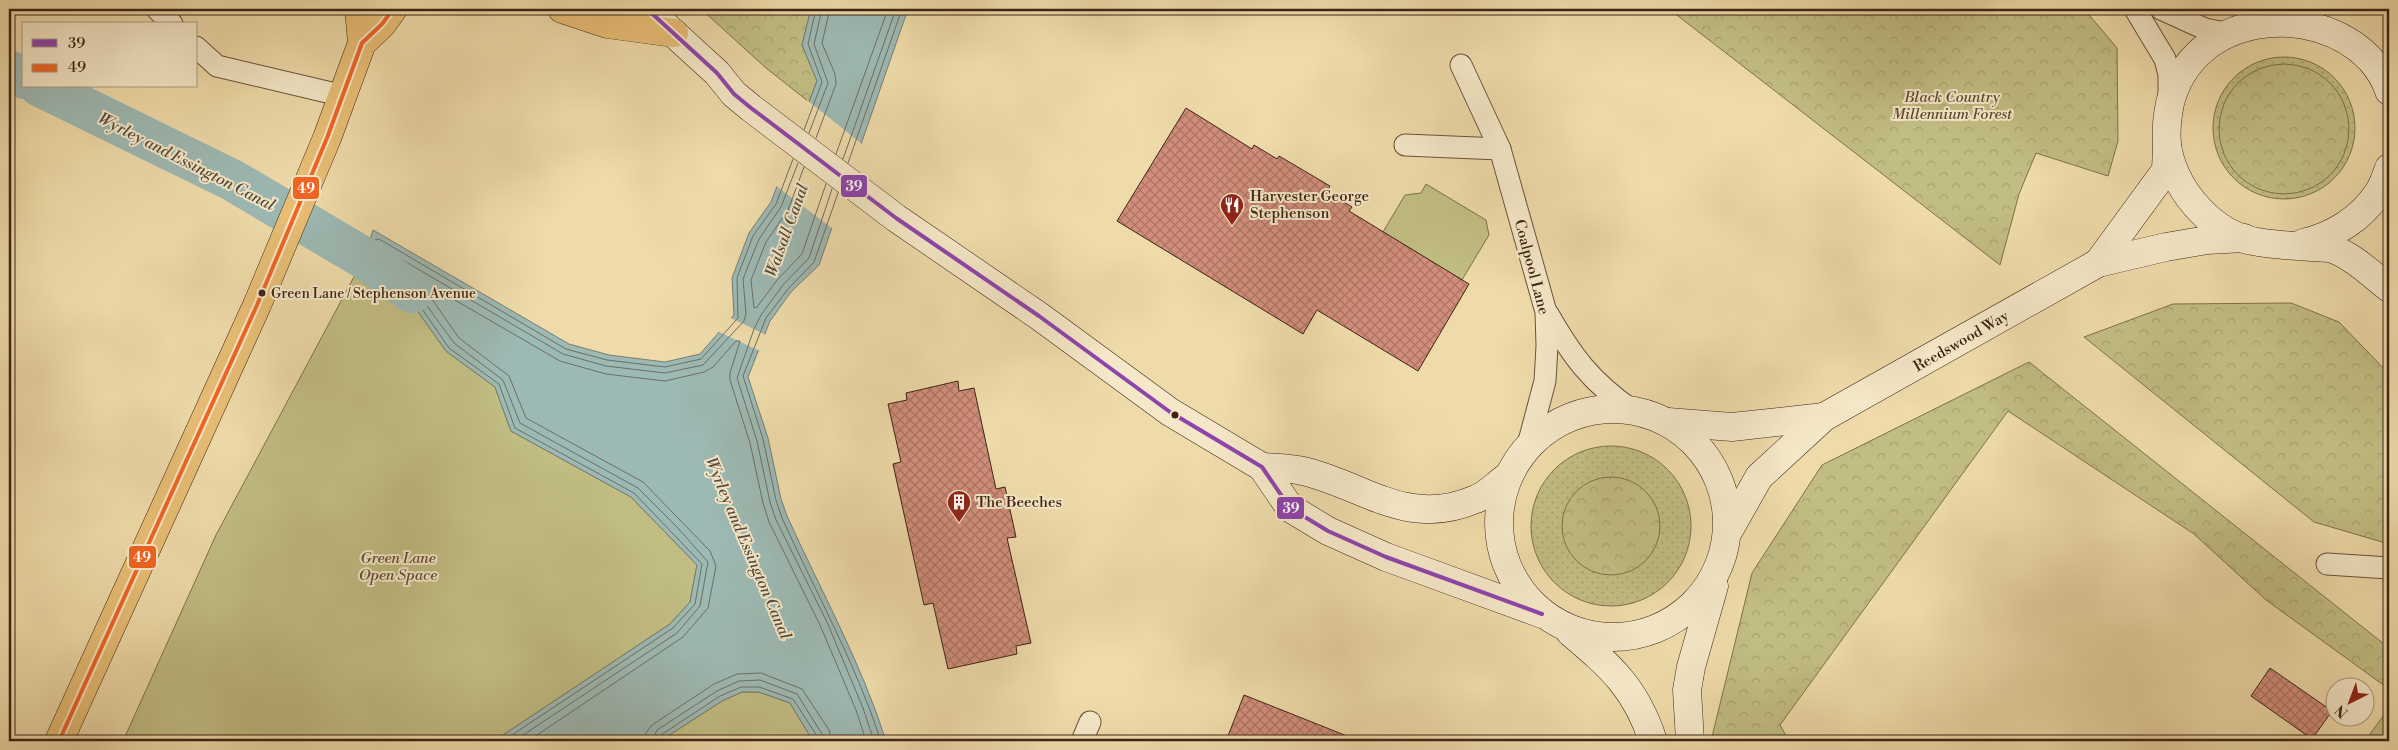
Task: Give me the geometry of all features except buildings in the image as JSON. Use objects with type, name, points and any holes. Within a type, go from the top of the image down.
[{"type":"highway","points":[[59,741],[257,305],[327,138],[362,43],[359,9]]},
{"type":"highway","points":[[562,9],[607,24],[674,33]]},
{"type":"highway","points":[[362,43],[398,10]]},
{"type":"street","points":[[647,9],[717,73],[734,94],[896,218],[1039,316],[1170,412],[1262,467],[1290,508],[1328,530],[1386,557],[1542,614],[1568,629],[1623,681],[1640,706],[1653,741]]},
{"type":"street","name":"Reedswood Way","points":[[2098,263],[2166,170],[2168,121],[2175,86],[2191,57],[2220,32],[2255,17],[2300,12],[2330,24],[2361,46],[2385,78],[2389,91]]},
{"type":"street","name":"Reedswood Way","points":[[2168,121],[2168,150],[2178,182],[2197,209],[2224,230],[2255,242],[2333,249],[2358,263],[2389,288]]},
{"type":"street","name":"Reedswood Way","points":[[2289,246],[2322,238],[2352,222],[2379,193],[2389,168]]},
{"type":"street","name":"Reedswood Way","points":[[1727,534],[1760,477],[1824,417],[1876,390],[2098,263],[2166,246],[2207,240],[2244,238]]},
{"type":"street","points":[[1542,614],[1516,586],[1501,551],[1498,514],[1507,477],[1528,445],[1558,422],[1594,410],[1632,410],[1668,422],[1698,446],[1718,478],[1726,505],[1727,534],[1722,561],[1700,630],[1691,667],[1688,690],[1690,741]]},
{"type":"street","name":"Reedswood Way","points":[[1668,422],[1732,427],[1824,417]]},
{"type":"street","points":[[1262,467],[1306,471],[1390,504],[1421,510],[1450,507],[1477,499],[1507,477]]},
{"type":"street","points":[[1568,629],[1604,638],[1642,635],[1676,620],[1703,594],[1722,561]]},
{"type":"lane","points":[[157,9],[170,22]]},
{"type":"lane","points":[[2135,9],[2164,59],[2169,75],[2168,121]]},
{"type":"lane","points":[[2161,9],[2205,29],[2220,32]]},
{"type":"lane","points":[[198,49],[217,66],[344,96]]},
{"type":"lane","name":"Coalpool Lane","points":[[1461,64],[1500,149],[1546,312],[1545,381],[1528,445]]},
{"type":"lane","points":[[1405,145],[1500,149]]},
{"type":"lane","points":[[1546,312],[1563,341],[1595,382],[1632,410]]},
{"type":"lane","points":[[2327,564],[2389,568]]},
{"type":"green space","points":[[701,9],[811,9],[802,45],[817,81],[809,102],[766,68]]},
{"type":"green space","name":"Black Country Millennium Forest","points":[[1669,9],[1881,9],[1890,13],[1951,9],[2076,9],[2090,16],[2117,48],[2118,141],[2108,176],[2036,153],[2019,194],[2000,265]]},
{"type":"green space","points":[[2284,57],[2298,58],[2311,62],[2324,69],[2334,78],[2343,88],[2350,101],[2354,114],[2354,142],[2350,155],[2343,168],[2334,178],[2324,187],[2311,194],[2298,198],[2284,199],[2270,198],[2257,194],[2244,187],[2234,178],[2225,168],[2218,155],[2214,142],[2213,128],[2214,114],[2218,101],[2225,88],[2234,78],[2244,69],[2257,62],[2270,58]]},
{"type":"green space","points":[[2284,64],[2309,69],[2330,83],[2344,104],[2349,129],[2344,154],[2330,175],[2309,189],[2284,194],[2259,189],[2238,175],[2224,154],[2219,129],[2224,104],[2238,83],[2259,69]]},
{"type":"green space","points":[[1426,184],[1486,220],[1489,235],[1462,280],[1383,232],[1405,195],[1421,193]]},
{"type":"green space","name":"Green Lane Open Space","points":[[364,258],[414,306],[446,351],[495,387],[511,431],[631,497],[697,565],[690,602],[670,624],[494,741],[123,741],[216,535]]},
{"type":"green space","points":[[2291,303],[2339,322],[2389,374],[2389,544],[2314,522],[2084,337],[2173,304]]},
{"type":"green space","points":[[2029,362],[2389,648],[2389,689],[2266,600],[2194,534],[2008,411],[1780,725],[1789,741],[1711,741],[1752,573],[1822,465]]},
{"type":"green space","points":[[1619,446],[1649,455],[1668,469],[1678,481],[1685,495],[1690,510],[1690,542],[1685,557],[1678,571],[1668,583],[1656,593],[1634,603],[1619,606],[1603,606],[1588,603],[1566,593],[1544,571],[1532,542],[1531,518],[1534,503],[1544,481],[1566,459],[1595,447]]},
{"type":"green space","points":[[1611,477],[1630,481],[1646,491],[1656,507],[1660,526],[1656,545],[1646,561],[1630,571],[1611,575],[1592,571],[1576,561],[1566,545],[1562,526],[1566,507],[1576,491],[1592,481]]},
{"type":"green space","points":[[742,692],[759,692],[790,703],[813,741],[660,741],[722,701]]},
{"type":"green space","points":[[2389,708],[2389,741],[2365,741]]},
{"type":"water","name":"Walsall Canal","points":[[811,9],[908,9],[819,265],[791,292],[770,321],[748,377],[768,438],[781,499],[787,516],[853,655],[886,741],[813,741],[790,703],[759,692],[742,692],[722,701],[660,741],[494,741],[670,624],[690,602],[697,565],[631,497],[511,431],[495,387],[446,351],[414,306],[364,258],[373,230],[569,344],[609,355],[665,362],[700,354],[734,315],[732,278],[749,233],[771,202],[817,81],[802,45]]},
{"type":"pier","points":[[807,100],[862,144],[833,229],[775,185]]},
{"type":"pier","points":[[729,317],[766,335],[760,351],[717,331]]},
{"type":"waterway","name":"Wyrley and Essington Canal","points":[[9,71],[22,77]]},
{"type":"waterway","name":"Wyrley and Essington Canal","points":[[44,88],[232,180],[364,258],[412,292]]},
{"type":"transit line","name":"49","points":[[59,741],[257,305],[327,138],[362,43],[382,24],[393,9]]},
{"type":"transit line","name":"39","points":[[647,9],[717,73],[734,94],[896,218],[1039,316],[1170,412],[1262,467],[1290,508],[1328,531],[1386,557],[1542,614]]},
{"type":"place","name":"Harvester George Stephenson","points":[[1232,226]]},
{"type":"place","name":"Green Lane / Stephenson Avenue","points":[[262,293]]},
{"type":"place","name":"The Beeches","points":[[959,523]]}]
